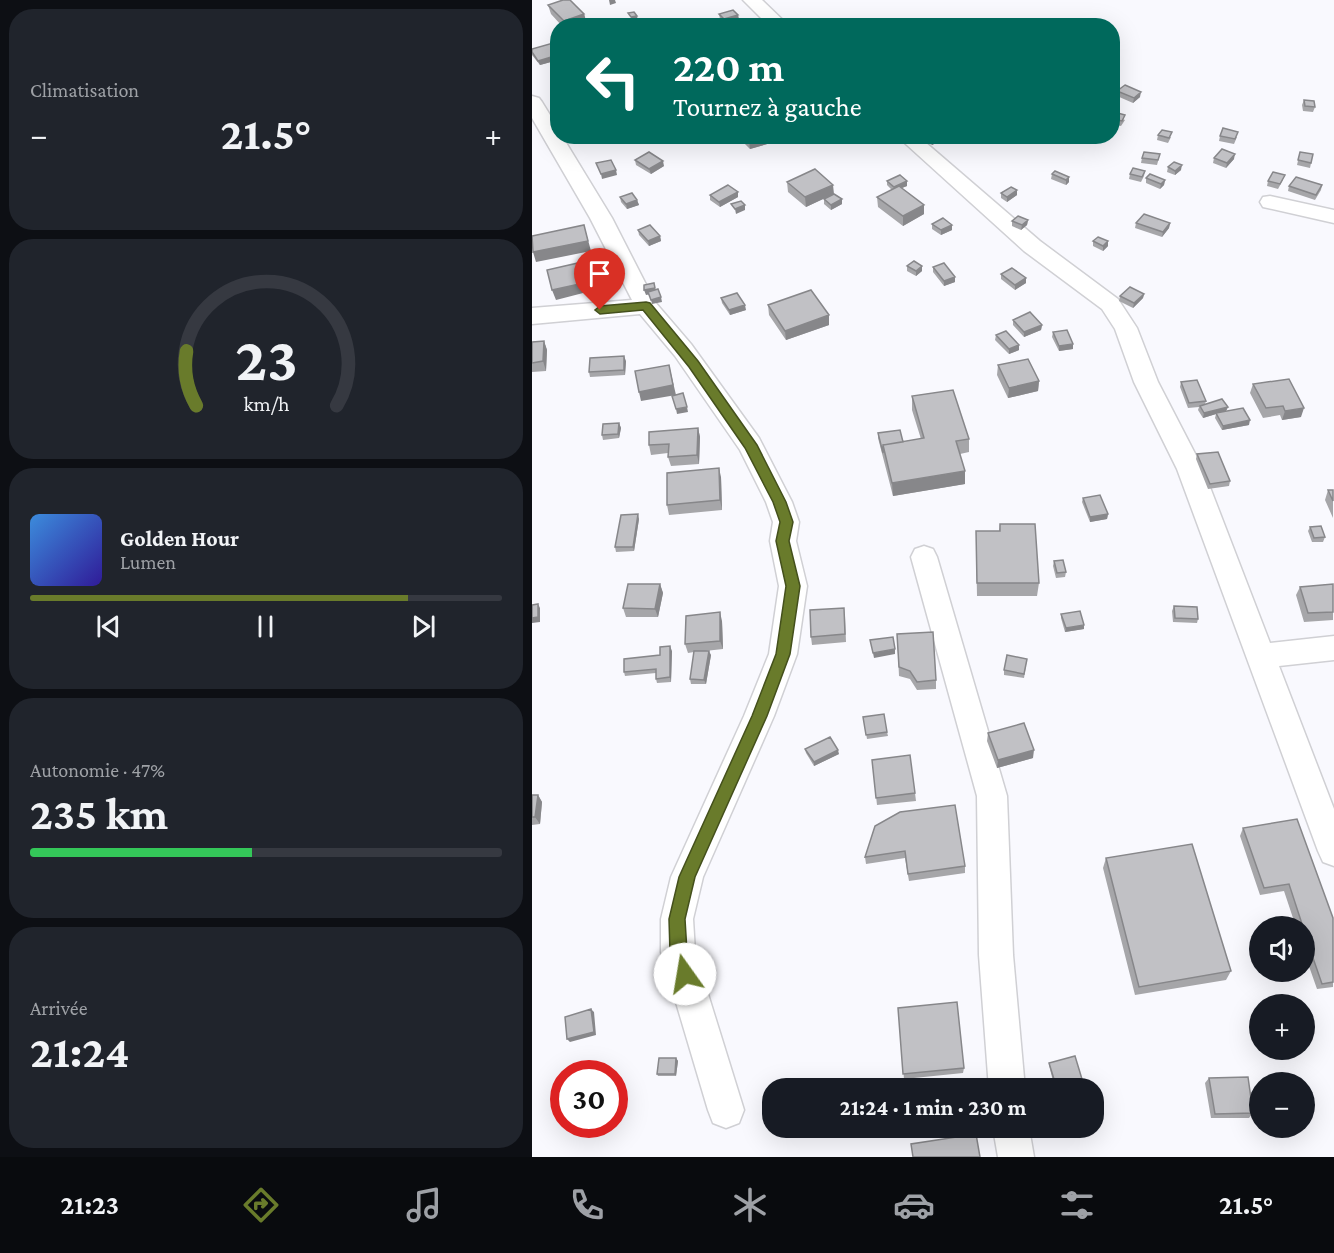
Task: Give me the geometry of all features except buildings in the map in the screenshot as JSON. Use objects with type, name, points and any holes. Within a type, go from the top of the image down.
[{"type":"street","points":[[752,0],[771,18]]},
{"type":"street","points":[[532,102],[550,133]]},
{"type":"street","points":[[557,144],[601,219],[646,306],[708,383],[750,445],[779,502],[786,522],[783,541],[793,586],[783,654],[759,716],[687,877],[677,919],[678,952],[726,1110]]},
{"type":"street","points":[[915,144],[1032,246],[1110,304],[1126,328],[1146,382],[1190,469],[1333,851]]},
{"type":"street","points":[[1270,202],[1333,217]]},
{"type":"street","points":[[532,316],[646,306]]},
{"type":"street","points":[[924,558],[992,796],[996,956],[1006,1078]]},
{"type":"street","points":[[1261,656],[1333,648]]},
{"type":"street","points":[[1013,1138],[1016,1157]]},
{"type":"route","points":[[600,310],[646,306],[715,392],[750,445],[779,502],[786,522],[783,541],[793,586],[783,654],[759,716],[687,877],[677,919],[678,952],[685,974]]}]
